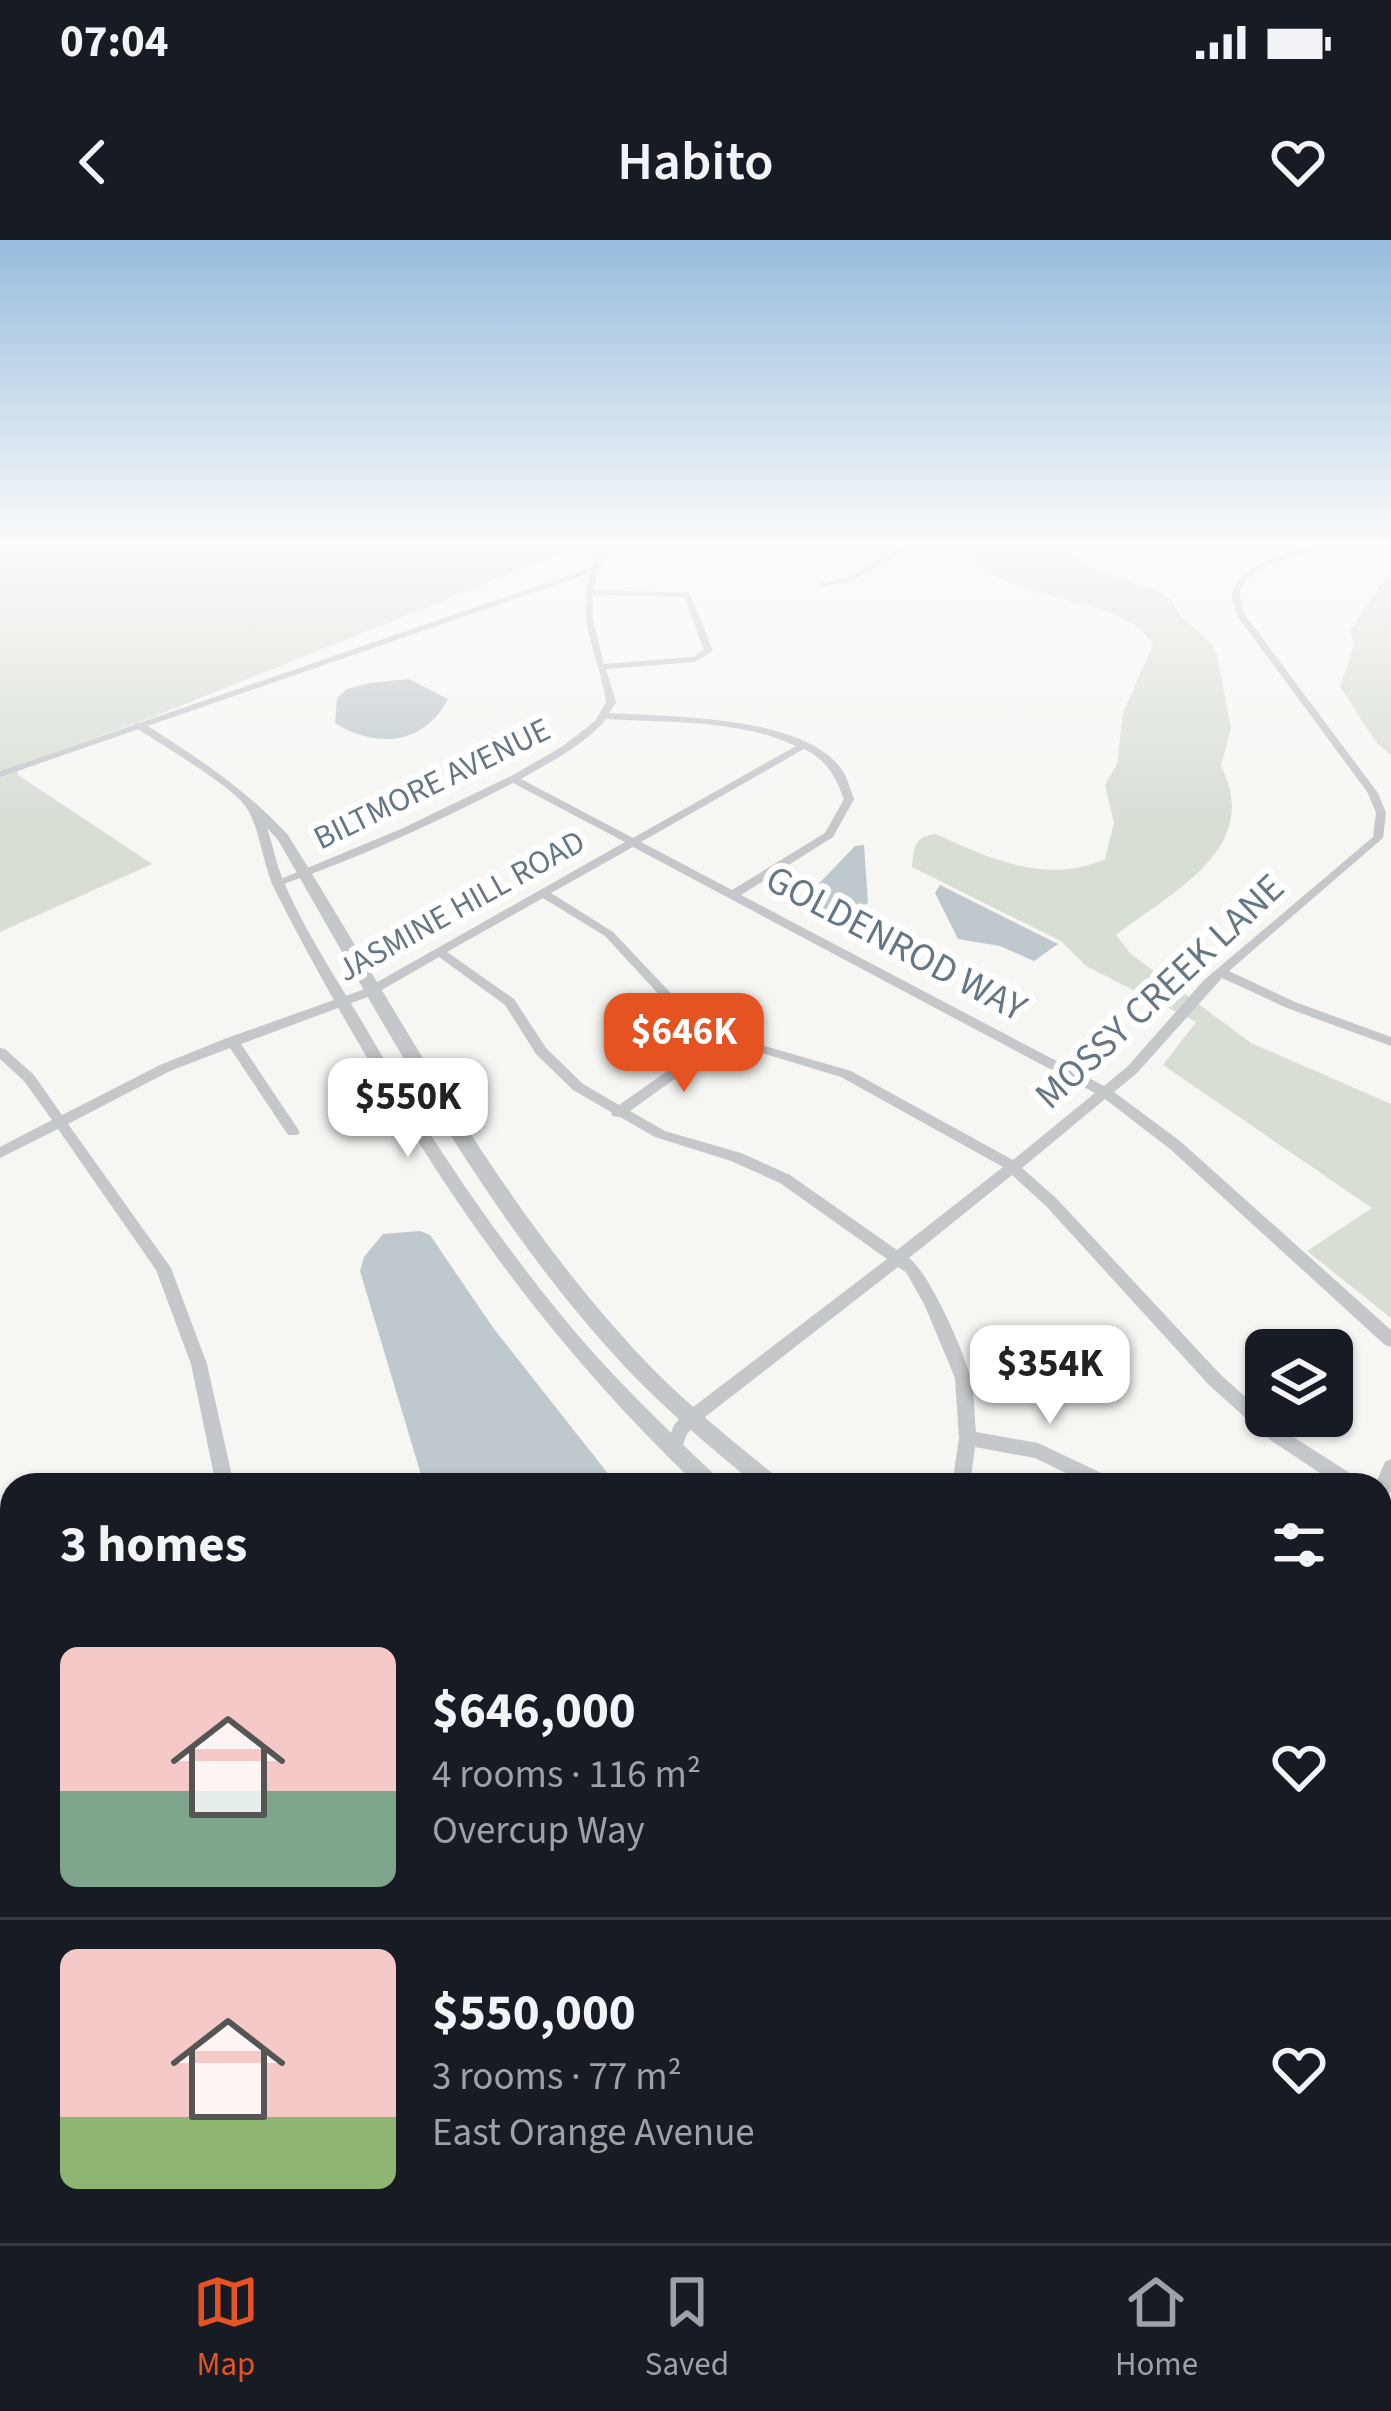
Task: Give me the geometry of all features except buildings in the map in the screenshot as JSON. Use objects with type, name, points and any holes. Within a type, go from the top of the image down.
[{"type":"street","points":[[0,773],[394,637]]},
{"type":"street","name":"BILTMORE AVENUE","points":[[277,883],[579,744],[608,716],[611,700],[591,637]]},
{"type":"street","points":[[601,667],[695,658],[709,651],[704,637]]},
{"type":"street","name":"MOSSY CREEK LANE","points":[[673,1451],[680,1430],[690,1419],[1106,1092],[1144,1058],[1220,972],[1384,840],[1381,813],[1370,789],[1258,637]]},
{"type":"street","points":[[608,716],[756,729],[806,744],[832,762],[844,779],[849,799],[842,817],[821,840],[733,896]]},
{"type":"street","points":[[139,725],[247,800],[283,838],[369,992],[496,1189],[555,1269],[616,1343],[690,1419],[756,1473]]},
{"type":"street","name":"JASMINE HILL ROAD","points":[[0,1153],[59,1120],[232,1041],[369,992],[806,744]]},
{"type":"street","name":"GOLDENROD WAY","points":[[511,778],[1106,1092],[1175,1145],[1341,1300],[1391,1340]]},
{"type":"street","points":[[1370,789],[1391,789]]},
{"type":"street","points":[[247,800],[260,823],[266,861],[342,1002],[475,1216],[562,1331],[698,1473]]},
{"type":"street","points":[[543,893],[609,934],[680,1010],[723,1038],[878,1088],[1014,1167],[1215,1380],[1275,1435],[1334,1473]]},
{"type":"street","points":[[439,952],[510,1002],[559,1071],[617,1113],[661,1134],[762,1167],[899,1258],[932,1304],[963,1378],[968,1438],[964,1473]]},
{"type":"street","points":[[1220,972],[1291,1005],[1391,1042]]},
{"type":"street","points":[[617,1113],[723,1038]]},
{"type":"street","points":[[232,1041],[293,1132]]},
{"type":"street","points":[[0,1052],[28,1078],[153,1251],[199,1364],[222,1473]]},
{"type":"street","points":[[968,1438],[1038,1451],[1083,1473]]},
{"type":"shaded area","points":[[0,637],[351,637],[148,719],[0,771]]},
{"type":"shaded area","points":[[1147,637],[1205,637],[1217,655],[1231,728],[1221,766],[1231,795],[1230,821],[1206,865],[1116,935],[1131,954],[1251,1043],[1391,1104],[1391,1318],[1307,1251],[1372,1208],[1163,1065],[1196,1022],[1086,966],[1061,941],[912,867],[919,840],[936,834],[1019,866],[1061,870],[1105,859],[1114,823],[1105,785],[1117,764],[1123,713],[1153,645]]},
{"type":"shaded area","points":[[1352,637],[1391,637],[1391,755],[1376,742],[1340,687],[1354,645]]},
{"type":"shaded area","points":[[409,679],[448,699],[413,734],[367,737],[335,723],[337,698],[347,689]]},
{"type":"shaded area","points":[[18,769],[18,775],[152,864],[0,932],[0,776]]},
{"type":"shaded area","points":[[864,845],[868,903],[840,916],[811,902],[809,894],[855,846]]},
{"type":"shaded area","points":[[940,885],[1058,944],[1034,961],[1000,946],[958,939],[935,893]]},
{"type":"shaded area","points":[[420,1231],[430,1235],[494,1329],[608,1473],[421,1473],[360,1271],[364,1257],[383,1234]]}]
